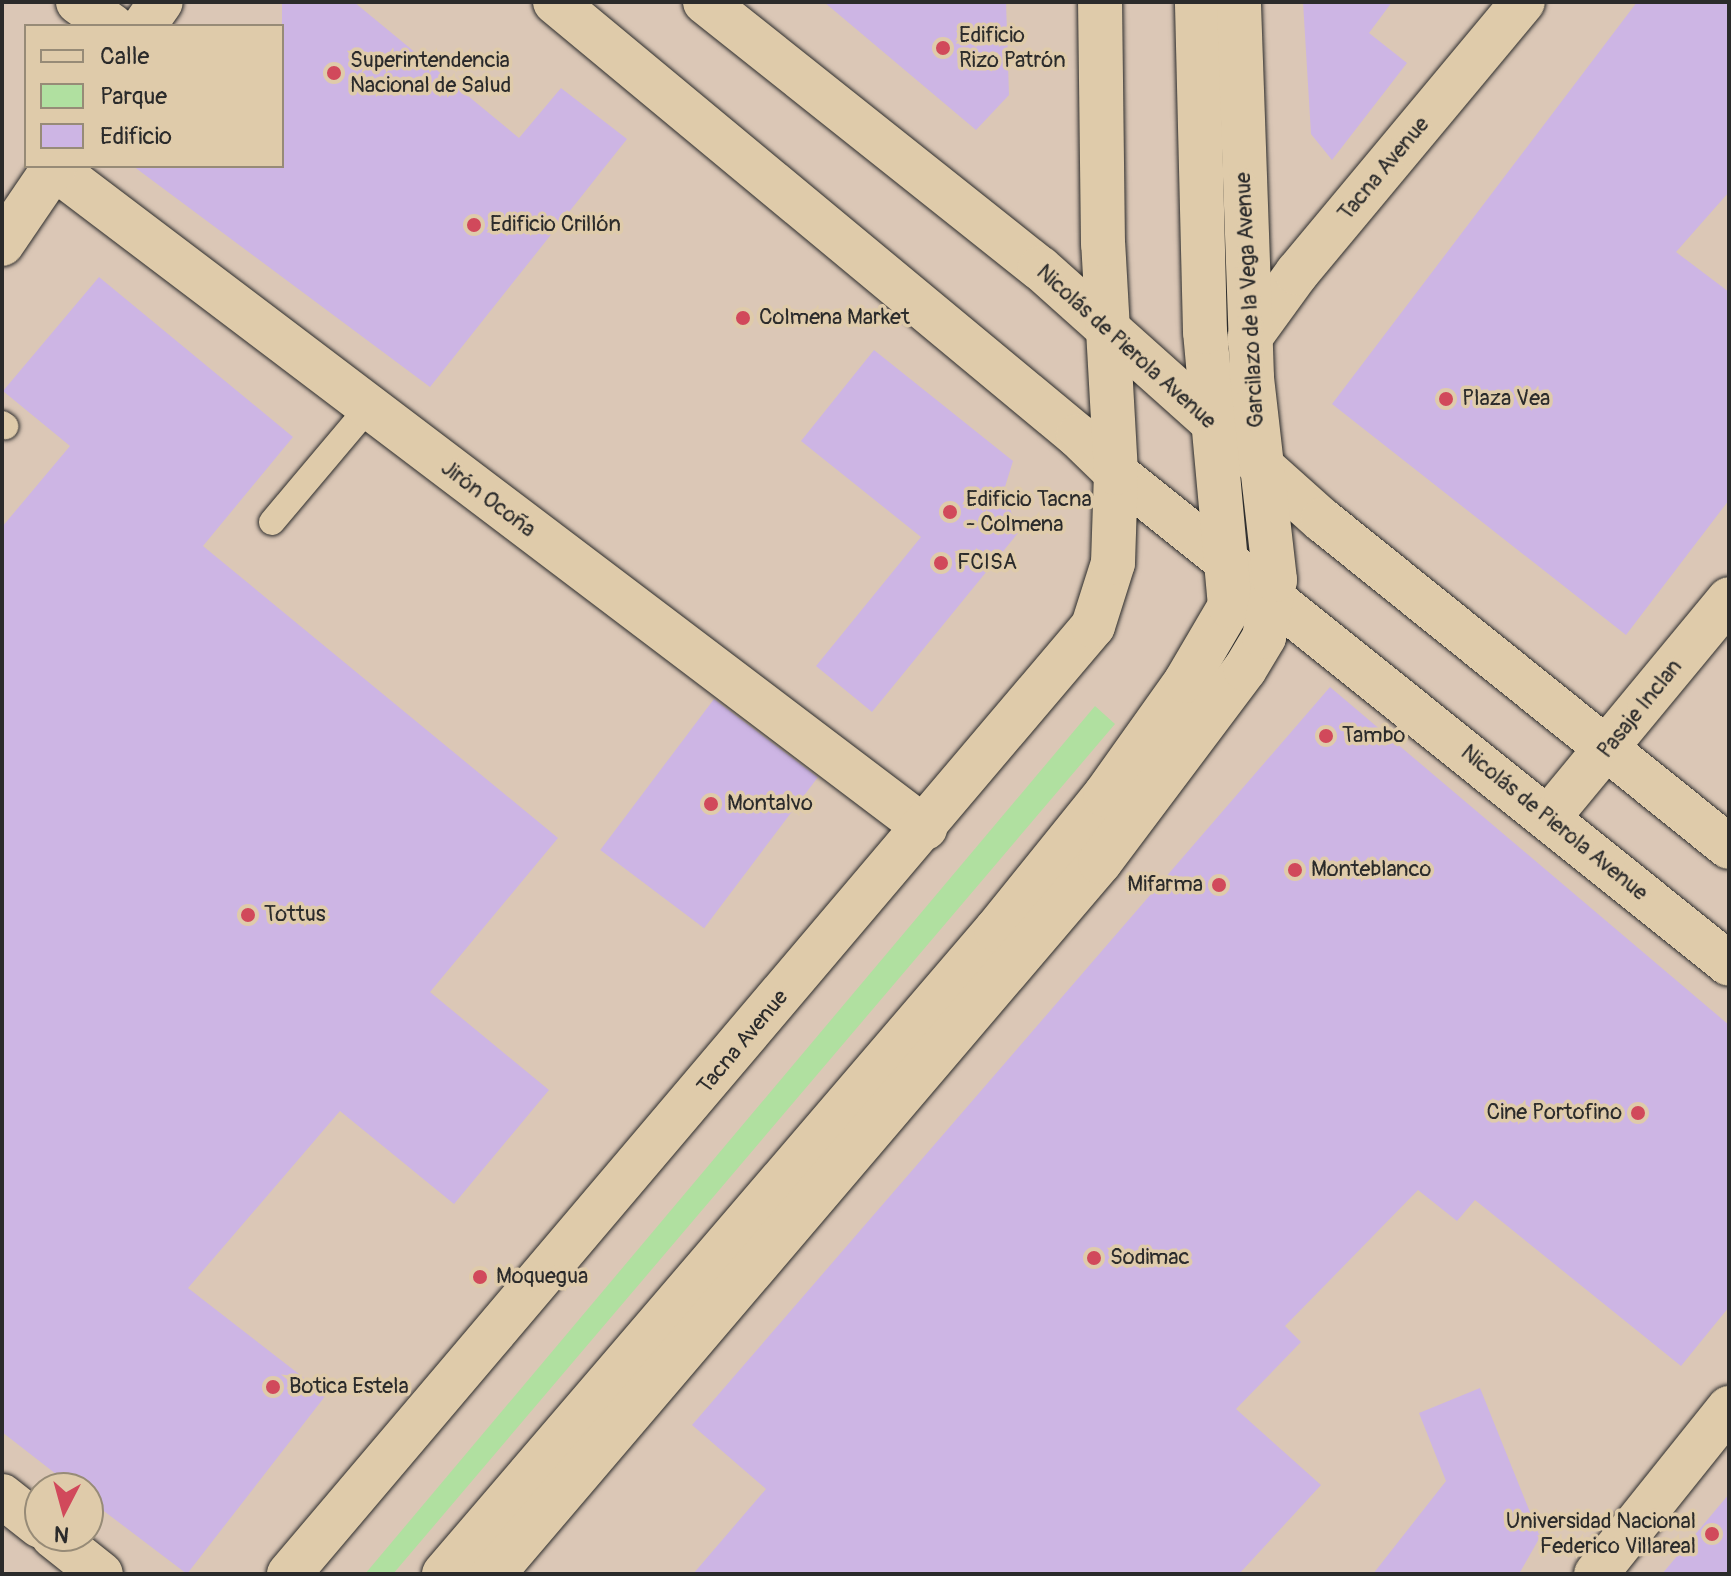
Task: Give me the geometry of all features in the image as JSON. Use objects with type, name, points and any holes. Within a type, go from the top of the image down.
[{"type":"main road","points":[[78,2],[109,24]]},
{"type":"main road","points":[[145,24],[161,2]]},
{"type":"main road","points":[[555,2],[1078,436],[1116,473]]},
{"type":"main road","name":"Nicolás de Pierola Avenue","points":[[705,2],[1040,268],[1260,467],[1729,847]]},
{"type":"main road","points":[[1100,2],[1108,330]]},
{"type":"main road","name":"Garcilazo de la Vega Avenue","points":[[1197,2],[1205,332],[1229,563]]},
{"type":"main road","name":"Garcilazo de la Vega Avenue","points":[[1239,2],[1249,339],[1274,597]]},
{"type":"main road","name":"Tacna Avenue","points":[[1249,339],[1297,273],[1523,2]]},
{"type":"main road","points":[[2,244],[54,168]]},
{"type":"main road","name":"Jirón Ocoña","points":[[56,168],[367,409],[925,828]]},
{"type":"main road","name":"Tacna Avenue","points":[[289,1574],[925,828],[1093,626],[1110,580],[1116,473],[1108,330]]},
{"type":"main road","name":"Nicolás de Pierola Avenue","points":[[1116,473],[1729,964]]},
{"type":"main road","points":[[444,1574],[1105,795],[1186,681],[1230,606],[1229,563]]},
{"type":"main road","points":[[493,1574],[1100,862],[1245,669],[1264,637],[1274,597]]},
{"type":"main road","name":"Pasaje Inclan","points":[[1548,818],[1607,751],[1729,599]]},
{"type":"main road","points":[[1596,1574],[1729,1408]]},
{"type":"main road","points":[[2,1496],[24,1513]]},
{"type":"main road","points":[[73,1552],[101,1574]]},
{"type":"lane","points":[[272,522],[367,409]]},
{"type":"green space","points":[[1095,706],[1115,724],[393,1574],[365,1574]]},
{"type":"building","name":"Edificio Crillón","points":[[282,2],[354,2],[519,138],[561,88],[627,139],[430,387],[136,168],[284,168]]},
{"type":"building","name":"Edificio Rizo Patrón","points":[[824,2],[1006,2],[1009,95],[976,130]]},
{"type":"building","points":[[1303,2],[1392,2],[1369,33],[1407,63],[1332,160],[1311,134]]},
{"type":"building","points":[[1637,2],[1729,2],[1729,192],[1676,252],[1729,292],[1729,500],[1626,635],[1332,404]]},
{"type":"building","name":"Tottus","points":[[99,277],[293,437],[203,546],[558,838],[430,992],[549,1090],[454,1204],[340,1111],[188,1288],[326,1395],[187,1574],[104,1511],[104,1472],[53,1472],[2,1432],[2,527],[70,446],[3,391]]},
{"type":"building","name":"Edificio Tacna - Colmena","points":[[874,350],[1013,461],[1004,490],[1018,533],[872,712],[816,666],[921,537],[801,441]]},
{"type":"building","points":[[1330,687],[1729,1025],[1729,1307],[1681,1366],[1475,1200],[1457,1221],[1418,1190],[1285,1326],[1301,1342],[1236,1409],[1321,1485],[1239,1574],[693,1574],[766,1489],[692,1425]]},
{"type":"building","points":[[714,699],[818,777],[704,928],[600,850]]},
{"type":"building","points":[[1480,1388],[1540,1537],[1519,1574],[1373,1574],[1446,1481],[1419,1413]]},
{"type":"building","name":"Universidad Nacional Federico Villareal","points":[[1729,1494],[1729,1574],[1662,1574]]},
{"type":"place","name":"Edificio Rizo Patrón","points":[[943,48]]},
{"type":"place","name":"Superintendencia Nacional de Salud","points":[[334,73]]},
{"type":"place","name":"Edificio Crillón","points":[[474,225]]},
{"type":"place","name":"Colmena Market","points":[[743,318]]},
{"type":"place","name":"Plaza Vea","points":[[1446,399]]},
{"type":"place","name":"Edificio Tacna - Colmena","points":[[950,512]]},
{"type":"place","name":"FCISA","points":[[941,563]]},
{"type":"place","name":"Tambo","points":[[1326,736]]},
{"type":"place","name":"Montalvo","points":[[711,804]]},
{"type":"place","name":"Monteblanco","points":[[1295,870]]},
{"type":"place","name":"Mifarma","points":[[1219,885]]},
{"type":"place","name":"Tottus","points":[[248,915]]},
{"type":"place","name":"Cine Portofino","points":[[1638,1113]]},
{"type":"place","name":"Sodimac","points":[[1094,1258]]},
{"type":"place","name":"Moquegua","points":[[480,1277]]},
{"type":"place","name":"Botica Estela","points":[[273,1387]]},
{"type":"place","name":"Universidad Nacional Federico Villareal","points":[[1712,1534]]}]
